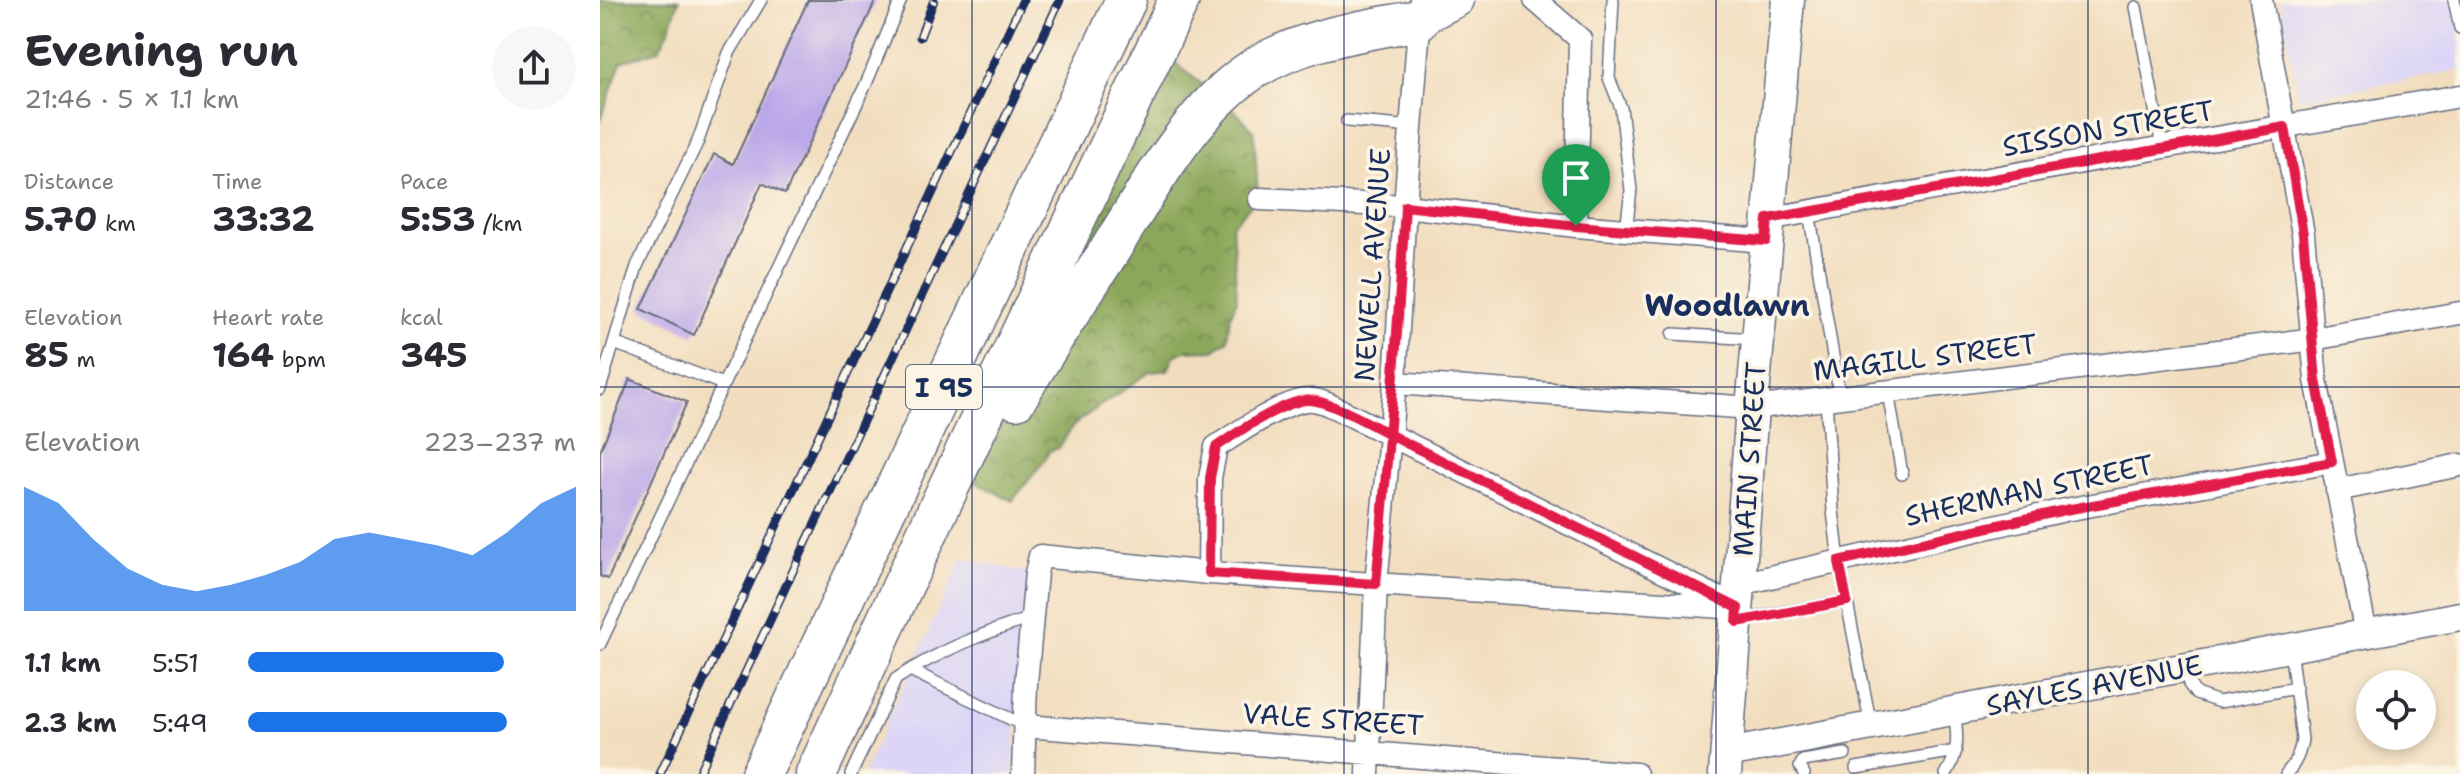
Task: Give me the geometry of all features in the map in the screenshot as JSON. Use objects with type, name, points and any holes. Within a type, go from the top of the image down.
[{"type":"highway","name":"I 95","points":[[761,774],[1126,0]]},
{"type":"highway","name":"I 95","points":[[816,774],[1179,0]]},
{"type":"highway","points":[[882,631],[1027,380],[1191,127],[1233,84],[1272,59],[1420,10]]},
{"type":"main road","points":[[1420,10],[1458,0]]},
{"type":"main road","name":"MAIN STREET","points":[[1726,764],[1752,408],[1788,0]]},
{"type":"street","points":[[1535,0],[1580,39],[1576,226]]},
{"type":"street","points":[[2261,0],[2303,234],[2316,380],[2366,634]]},
{"type":"street","name":"NEWELL AVENUE","points":[[1369,763],[1376,584],[1395,383],[1420,10]]},
{"type":"street","name":"SISSON STREET","points":[[1260,199],[1405,206],[1626,230],[1767,230],[1809,212],[2460,96]]},
{"type":"street","name":"MAGILL STREET","points":[[1395,383],[1752,408],[2313,339],[2460,313]]},
{"type":"street","points":[[1209,573],[1210,478],[1216,447],[1245,426],[1306,400],[1319,401],[1738,604]]},
{"type":"street","name":"SHERMAN STREET","points":[[1032,618],[1040,556],[1209,573],[1738,604],[1839,561],[2065,510],[2332,462]]},
{"type":"street","points":[[2337,490],[2460,465]]},
{"type":"street","name":"SAYLES AVENUE","points":[[1726,764],[1842,743],[1871,726],[2460,616]]},
{"type":"street","points":[[1023,774],[1032,618]]},
{"type":"street","name":"VALE STREET","points":[[1026,726],[1369,763],[1636,774]]},
{"type":"lane","points":[[600,389],[637,266],[698,141],[729,53],[761,0]]},
{"type":"lane","points":[[600,644],[866,84],[901,0]]},
{"type":"lane","points":[[1613,0],[1609,78],[1621,108],[1631,190],[1626,230]]},
{"type":"lane","points":[[2454,0],[2460,28]]},
{"type":"lane","points":[[2136,7],[2162,147]]},
{"type":"lane","points":[[1347,121],[1412,127]]},
{"type":"lane","points":[[1809,212],[1833,398],[1833,511],[1839,561],[1871,726]]},
{"type":"lane","points":[[1673,334],[1758,339]]},
{"type":"lane","points":[[614,343],[723,384]]},
{"type":"lane","points":[[1888,392],[1902,474]]},
{"type":"lane","points":[[1738,604],[1847,601]]},
{"type":"lane","points":[[851,774],[896,679],[999,628],[1032,618]]},
{"type":"lane","points":[[2286,774],[2300,752],[2302,730],[2290,648]]},
{"type":"lane","points":[[2185,668],[2189,684],[2196,694],[2219,702],[2296,688]]},
{"type":"lane","points":[[910,670],[1026,726]]},
{"type":"lane","points":[[1946,774],[1952,765],[1959,735],[1953,711]]},
{"type":"lane","points":[[1804,774],[1800,766],[1803,761],[1842,743],[1860,771],[1956,751]]},
{"type":"shaded area","points":[[2281,0],[2460,0],[2460,70],[2299,99]]},
{"type":"shaded area","points":[[962,558],[1028,573],[1013,774],[863,774]]},
{"type":"green space","points":[[600,0],[679,0],[659,50],[621,62],[600,122]]},
{"type":"green space","points":[[1158,49],[1214,94],[1220,95],[1254,131],[1258,197],[1232,225],[1237,300],[1230,316],[1227,340],[1214,350],[1184,351],[1174,356],[1168,370],[1150,372],[1081,419],[1059,448],[1049,451],[1012,501],[968,478]]},
{"type":"building","points":[[808,0],[876,0],[785,194],[762,183],[694,335],[641,309],[714,154],[733,164]]},
{"type":"building","points":[[630,379],[687,402],[608,579],[600,576],[600,451]]},
{"type":"railway","points":[[920,37],[934,0]]},
{"type":"railway","points":[[660,774],[1023,0]]},
{"type":"railway","points":[[698,774],[1060,0]]},
{"type":"district","name":"Woodlawn","points":[[1727,305]]},
{"type":"route","points":[[1576,226],[1405,206],[1395,383],[1390,435],[1376,584],[1209,573],[1210,478],[1216,447],[1245,426],[1306,400],[1319,401],[1348,414],[1390,435],[1552,514],[1738,608],[1737,622],[1847,601],[1839,561],[2065,510],[2332,462],[2316,380],[2303,234],[2285,127],[1768,219],[1766,241],[1576,226]]}]
